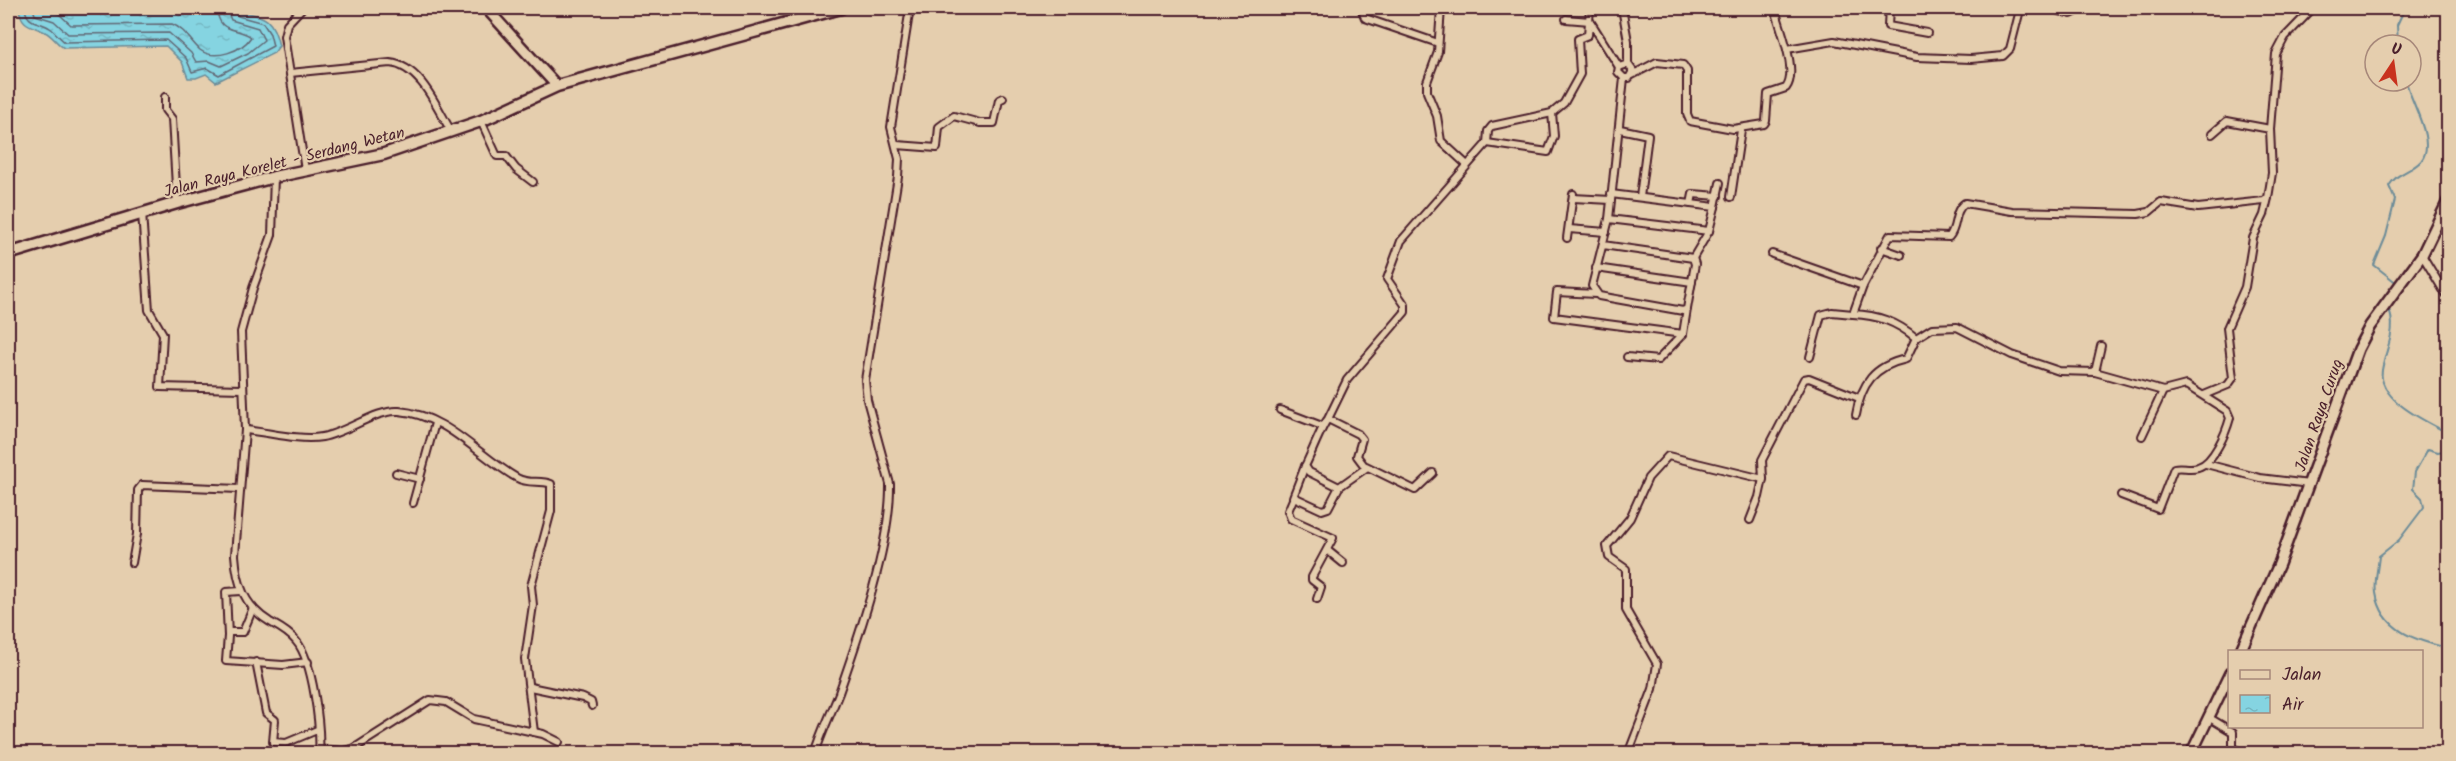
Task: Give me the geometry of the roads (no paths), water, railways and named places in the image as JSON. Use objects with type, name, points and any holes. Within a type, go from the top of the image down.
[{"type":"main road","name":"Jalan Raya Korelet - Serdang Wetan","points":[[8,254],[142,213],[274,177],[384,154],[480,121],[557,86],[841,8]]},
{"type":"street","points":[[302,8],[287,24],[284,31],[305,170]]},
{"type":"street","points":[[486,8],[557,86]]},
{"type":"street","points":[[815,753],[839,693],[873,583],[884,540],[891,493],[867,400],[865,380],[898,177],[897,145],[891,127],[910,8]]},
{"type":"street","points":[[1361,8],[1365,18],[1438,43]]},
{"type":"street","points":[[1441,8],[1437,58],[1427,82],[1427,92],[1437,116],[1441,141],[1466,164]]},
{"type":"street","points":[[1317,599],[1321,587],[1311,579],[1333,538],[1289,517],[1293,497],[1319,439],[1322,426],[1328,419],[1347,380],[1405,312],[1405,305],[1387,279],[1399,245],[1466,164],[1487,143],[1491,126],[1552,113],[1564,103],[1578,80],[1580,70],[1578,39],[1588,35],[1590,8]]},
{"type":"street","points":[[1622,8],[1628,41],[1628,64],[1633,71],[1632,75]]},
{"type":"street","points":[[1624,78],[1658,62],[1683,65],[1687,71],[1687,114],[1690,121],[1741,130],[1766,123],[1768,94],[1789,85],[1790,67],[1787,49],[1775,8]]},
{"type":"street","points":[[1889,8],[1888,26],[1928,33]]},
{"type":"street","points":[[1787,49],[1834,41],[1924,58],[1999,57],[2010,49],[2022,8]]},
{"type":"street","points":[[2047,8],[2071,14],[2084,8]]},
{"type":"street","points":[[2204,395],[2228,385],[2233,378],[2227,328],[2245,287],[2253,238],[2264,215],[2268,198],[2272,167],[2270,129],[2277,49],[2313,8]]},
{"type":"street","points":[[1566,19],[1590,21]]},
{"type":"street","points":[[1590,21],[1620,67],[1620,76],[1624,78]]},
{"type":"street","points":[[290,73],[390,63],[404,67],[421,82],[451,131]]},
{"type":"street","points":[[1620,67],[1628,64]]},
{"type":"street","points":[[1596,294],[1592,281],[1609,219],[1624,78]]},
{"type":"street","points":[[165,97],[165,110],[172,119],[174,194],[177,203]]},
{"type":"street","points":[[897,145],[937,148],[939,127],[954,116],[980,123],[994,123],[999,100],[1003,98]]},
{"type":"street","points":[[1487,143],[1548,152],[1554,136],[1552,113]]},
{"type":"street","points":[[480,121],[497,156],[506,156],[516,169],[533,182]]},
{"type":"street","points":[[2211,134],[2227,121],[2270,129]]},
{"type":"street","points":[[1620,129],[1648,135],[1640,197]]},
{"type":"street","points":[[1731,197],[1741,130]]},
{"type":"street","points":[[274,177],[272,236],[250,298],[241,332],[244,430],[235,555],[241,591],[253,608],[297,641],[308,662],[319,751],[343,752],[353,749],[430,700],[446,702],[474,719],[534,732],[559,742]]},
{"type":"street","points":[[1627,357],[1658,360],[1683,334],[1692,282],[1693,258],[1709,231],[1720,183]]},
{"type":"street","points":[[1691,204],[1693,194],[1718,196]]},
{"type":"street","points":[[1567,238],[1573,196],[1640,197],[1715,207]]},
{"type":"street","points":[[1853,314],[1881,248],[1892,234],[1949,237],[1953,231],[1959,208],[1965,203],[2012,211],[2138,214],[2149,212],[2160,202],[2199,208],[2262,201],[2268,198]]},
{"type":"street","name":"Jalan Raya Curug","points":[[2240,650],[2279,564],[2358,349],[2422,255],[2448,201]]},
{"type":"street","points":[[142,213],[149,310],[163,334],[160,387],[242,389]]},
{"type":"street","points":[[1609,219],[1709,231]]},
{"type":"street","points":[[1569,229],[1606,232]]},
{"type":"street","points":[[1603,245],[1693,258]]},
{"type":"street","points":[[1881,248],[1901,255]]},
{"type":"street","points":[[1772,254],[1863,286]]},
{"type":"street","points":[[2422,255],[2448,298]]},
{"type":"street","points":[[1596,268],[1692,282]]},
{"type":"street","points":[[1683,334],[1554,317],[1557,292],[1596,294],[1658,307],[1683,311],[1687,309]]},
{"type":"street","points":[[1810,357],[1821,315],[1832,312],[1870,315],[1894,322],[1916,338]]},
{"type":"street","points":[[1857,415],[1859,398],[1866,382],[1894,362],[1906,359],[1916,338],[1932,328],[1958,327],[2006,352],[2052,369],[2095,372],[2163,391],[2183,385],[2204,395],[2227,411],[2230,418],[2206,464]]},
{"type":"street","points":[[2095,372],[2101,346]]},
{"type":"street","points":[[1750,520],[1763,479],[1762,460],[1804,378],[1859,398]]},
{"type":"street","points":[[2142,436],[2163,391]]},
{"type":"street","points":[[1280,410],[1322,426]]},
{"type":"street","points":[[244,430],[306,438],[324,437],[390,411],[401,411],[455,432],[489,460],[517,478],[528,483],[545,482],[553,487],[551,511],[531,586],[533,605],[525,658],[534,732]]},
{"type":"street","points":[[1328,419],[1360,435],[1362,439],[1357,456],[1366,466],[1415,490],[1433,473]]},
{"type":"street","points":[[413,503],[435,423]]},
{"type":"street","points":[[1628,753],[1653,689],[1657,664],[1626,610],[1626,569],[1609,557],[1607,546],[1630,518],[1648,478],[1668,456],[1763,479]]},
{"type":"street","points":[[2121,495],[2158,509],[2174,468],[2196,468],[2206,464],[2260,478],[2309,484]]},
{"type":"street","points":[[1305,466],[1309,472],[1340,487]]},
{"type":"street","points":[[1293,497],[1324,509],[1330,506],[1340,487],[1350,482],[1366,466]]},
{"type":"street","points":[[396,473],[420,479]]},
{"type":"street","points":[[132,562],[137,534],[138,490],[142,485],[239,489]]},
{"type":"street","points":[[1327,550],[1343,563]]},
{"type":"street","points":[[241,591],[226,592],[228,632],[226,662],[282,665],[308,662]]},
{"type":"street","points":[[228,632],[243,632],[253,608]]},
{"type":"street","points":[[256,662],[266,713],[275,720],[273,742],[286,743],[317,730]]},
{"type":"street","points":[[2191,753],[2228,675]]},
{"type":"street","points":[[530,687],[583,698],[591,702],[592,706]]},
{"type":"street","points":[[2208,717],[2233,732],[2233,746],[2238,753]]},
{"type":"water","points":[[19,8],[228,8],[267,20],[276,34],[279,46],[274,53],[216,82],[206,74],[188,78],[182,62],[166,46],[64,48],[48,34],[24,22]]},
{"type":"waterway","points":[[2397,33],[2397,25],[2405,8]]},
{"type":"waterway","points":[[2398,284],[2374,265],[2386,236],[2395,200],[2389,186],[2392,181],[2417,165],[2425,153],[2426,143],[2421,121],[2410,93]]},
{"type":"waterway","points":[[2388,307],[2392,331],[2382,370],[2387,391],[2405,409],[2448,433]]},
{"type":"waterway","points":[[2448,450],[2438,452],[2428,449],[2415,472],[2413,489],[2422,498],[2424,507],[2399,540],[2379,556],[2375,584],[2380,606],[2385,617],[2393,625],[2413,638],[2448,648]]}]
